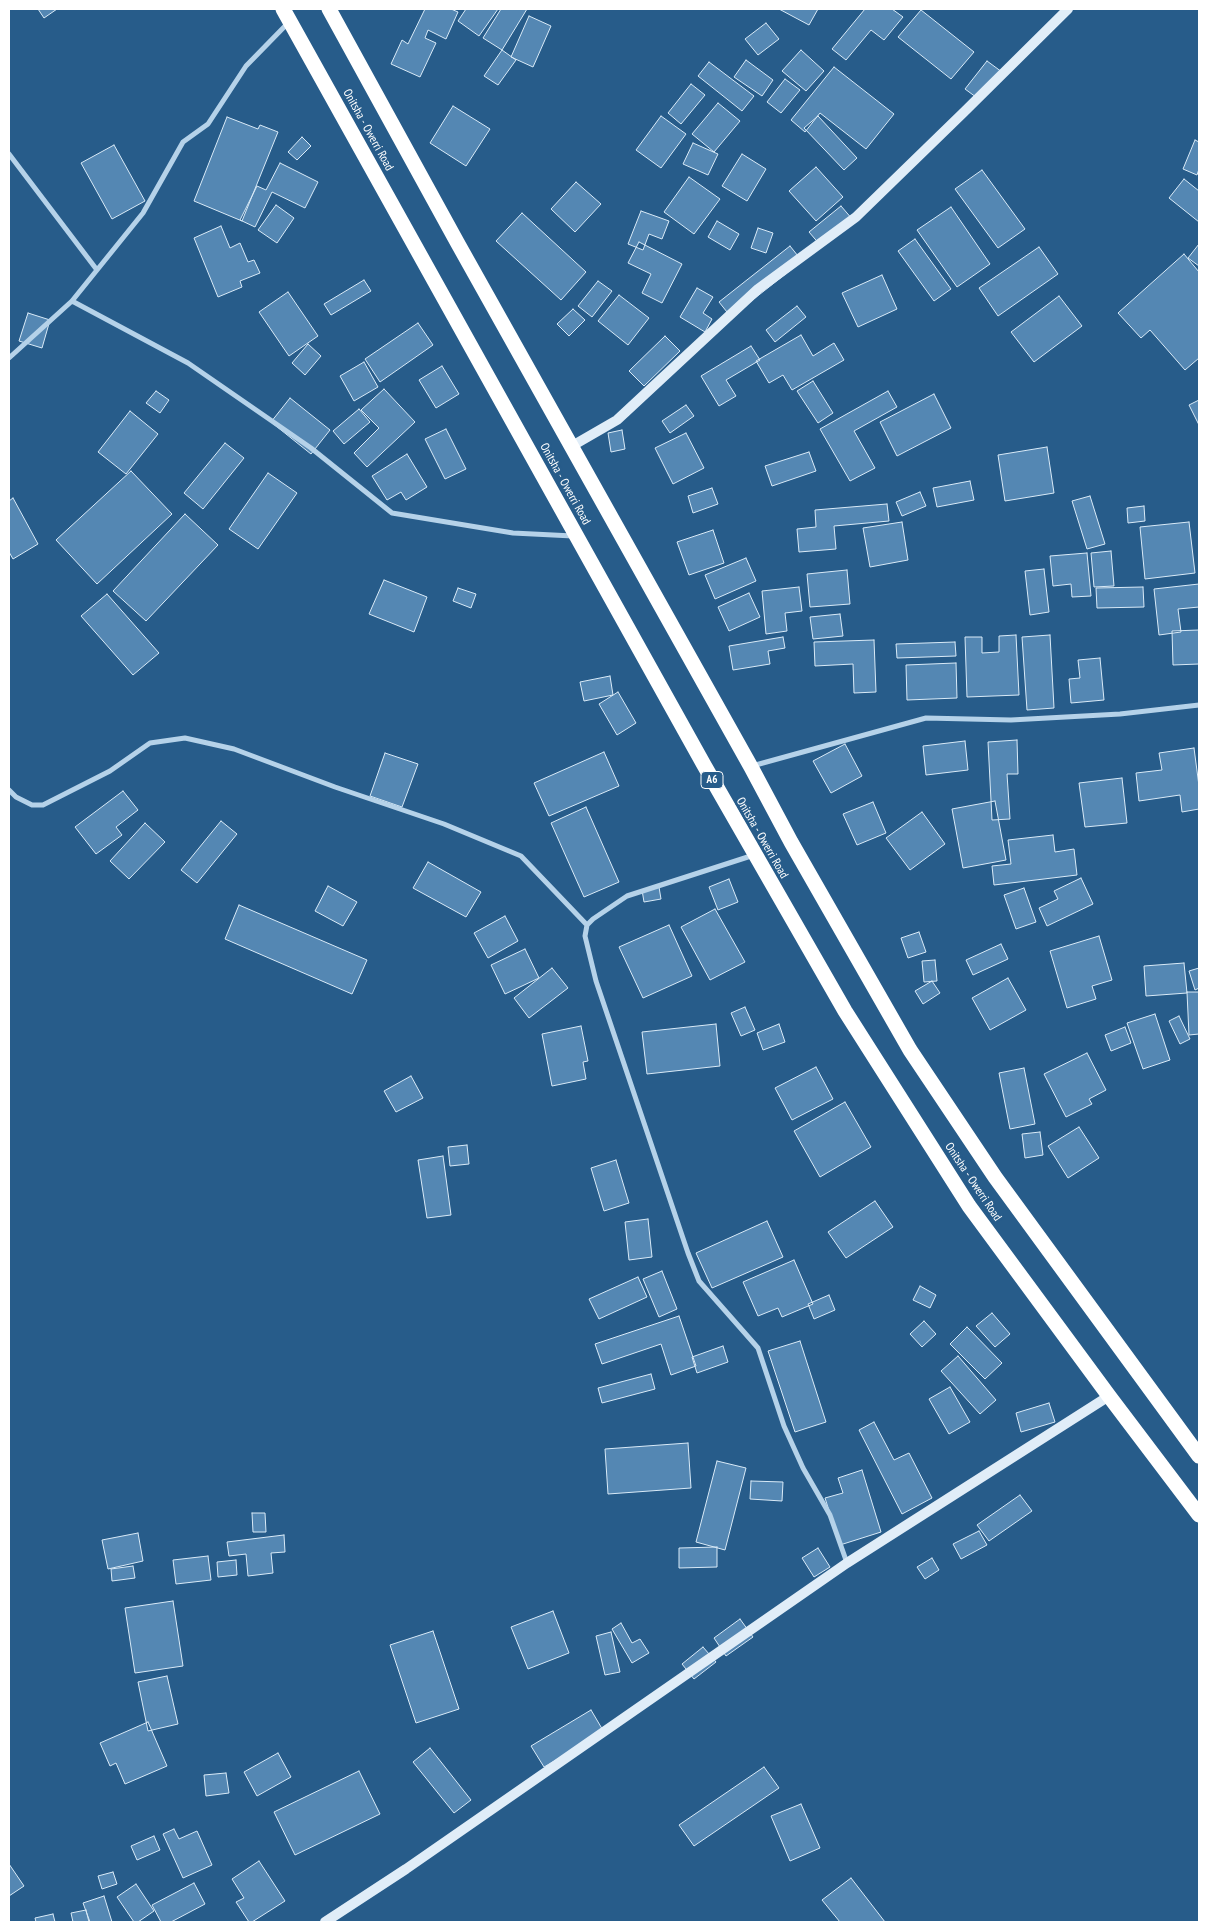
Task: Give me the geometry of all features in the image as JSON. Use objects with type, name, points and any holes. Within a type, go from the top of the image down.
[{"type":"highway","name":"Onitsha - Owerri Road","points":[[330,9],[457,242],[751,767],[791,842],[910,1050],[995,1177],[1199,1456]]},
{"type":"highway","name":"Onitsha - Owerri Road","points":[[287,15],[576,536],[845,1011],[969,1206],[1199,1515]]},
{"type":"street","points":[[572,446],[617,420],[758,289],[856,217],[1068,9]]},
{"type":"street","points":[[9,358],[72,301],[143,213],[183,142],[208,124],[246,66],[287,15]]},
{"type":"street","points":[[9,154],[97,270]]},
{"type":"street","points":[[72,301],[188,363],[311,448],[392,513],[513,533],[576,536]]},
{"type":"street","points":[[751,767],[926,718],[1011,720],[1120,714],[1199,705]]},
{"type":"street","points":[[9,790],[16,797],[32,805],[43,804],[110,771],[150,743],[185,738],[234,749],[335,787],[444,824],[521,856],[587,925]]},
{"type":"street","points":[[755,854],[627,896],[593,919],[587,925],[585,936],[596,980],[688,1253],[700,1281],[758,1348],[784,1426],[803,1468],[830,1514],[846,1563]]},
{"type":"street","points":[[325,1922],[422,1857],[846,1563],[1109,1396]]},
{"type":"building","points":[[38,9],[57,9],[44,18]]},
{"type":"building","points":[[425,9],[451,9],[458,12],[446,39],[428,30],[425,38],[436,43],[420,77],[391,64],[402,40],[408,44]]},
{"type":"building","points":[[466,9],[498,9],[479,36],[458,21]]},
{"type":"building","points":[[501,9],[527,9],[502,50],[483,38]]},
{"type":"building","points":[[779,9],[818,9],[809,25]]},
{"type":"building","points":[[865,9],[892,9],[903,17],[884,40],[871,30],[846,60],[832,49]]},
{"type":"building","points":[[921,10],[974,52],[951,79],[898,37]]},
{"type":"building","points":[[529,16],[551,26],[533,67],[511,57]]},
{"type":"building","points":[[766,23],[779,39],[758,55],[745,39]]},
{"type":"building","points":[[502,50],[516,60],[498,85],[484,76]]},
{"type":"building","points":[[801,50],[824,71],[806,91],[782,71]]},
{"type":"building","points":[[746,60],[773,80],[762,96],[734,77]]},
{"type":"building","points":[[987,61],[1002,72],[980,100],[965,89]]},
{"type":"building","points":[[709,62],[754,96],[742,111],[698,76]]},
{"type":"building","points":[[834,67],[894,114],[866,149],[820,113],[805,132],[791,120]]},
{"type":"building","points":[[785,79],[800,90],[781,113],[767,102]]},
{"type":"building","points":[[691,84],[705,95],[681,124],[668,113]]},
{"type":"building","points":[[718,103],[740,121],[714,152],[692,134]]},
{"type":"building","points":[[453,106],[490,129],[466,166],[430,143]]},
{"type":"building","points":[[661,116],[686,134],[661,168],[636,150]]},
{"type":"building","points":[[818,116],[857,158],[844,170],[804,128]]},
{"type":"building","points":[[227,117],[258,129],[260,125],[278,132],[242,221],[194,201]]},
{"type":"building","points":[[302,137],[311,146],[297,160],[288,152]]},
{"type":"building","points":[[1195,140],[1199,142],[1199,169],[1197,175],[1183,169]]},
{"type":"building","points":[[693,143],[718,154],[708,175],[683,164]]},
{"type":"building","points":[[114,145],[145,201],[112,219],[81,163]]},
{"type":"building","points":[[742,154],[766,169],[747,201],[722,186]]},
{"type":"building","points":[[280,163],[318,182],[305,208],[272,192],[255,227],[240,220],[257,186],[266,190]]},
{"type":"building","points":[[816,167],[843,197],[816,221],[789,191]]},
{"type":"building","points":[[982,170],[1025,229],[998,248],[955,189]]},
{"type":"building","points":[[689,177],[720,199],[694,234],[664,212]]},
{"type":"building","points":[[1184,179],[1199,191],[1199,222],[1169,198]]},
{"type":"building","points":[[576,182],[601,204],[575,232],[551,209]]},
{"type":"building","points":[[276,205],[294,218],[277,243],[258,230]]},
{"type":"building","points":[[841,206],[853,220],[821,246],[809,232]]},
{"type":"building","points":[[951,207],[990,264],[957,287],[917,230]]},
{"type":"building","points":[[641,211],[669,221],[662,239],[649,234],[643,250],[628,244]]},
{"type":"building","points":[[522,213],[586,272],[561,300],[496,241]]},
{"type":"building","points":[[717,221],[739,234],[730,250],[708,237]]},
{"type":"building","points":[[221,226],[230,248],[240,243],[248,262],[254,260],[260,273],[240,281],[242,287],[218,297],[194,238]]},
{"type":"building","points":[[758,228],[773,233],[766,253],[751,248]]},
{"type":"building","points":[[915,239],[951,289],[934,301],[898,251]]},
{"type":"building","points":[[639,242],[682,264],[662,303],[642,293],[651,274],[628,263]]},
{"type":"building","points":[[1199,244],[1199,266],[1188,258]]},
{"type":"building","points":[[790,246],[802,261],[731,317],[719,302]]},
{"type":"building","points":[[1039,247],[1058,274],[998,316],[979,288]]},
{"type":"building","points":[[1184,254],[1199,272],[1199,358],[1185,370],[1150,330],[1141,338],[1118,313]]},
{"type":"building","points":[[882,275],[897,309],[858,327],[842,293]]},
{"type":"building","points":[[364,280],[371,291],[331,315],[324,304]]},
{"type":"building","points":[[598,281],[612,291],[592,317],[578,306]]},
{"type":"building","points":[[697,288],[713,297],[703,313],[712,319],[705,332],[680,317]]},
{"type":"building","points":[[288,292],[318,336],[289,356],[259,312]]},
{"type":"building","points":[[619,295],[649,318],[628,345],[598,321]]},
{"type":"building","points":[[1059,296],[1082,326],[1034,362],[1011,332]]},
{"type":"building","points":[[797,306],[806,317],[775,342],[766,330]]},
{"type":"building","points":[[573,309],[585,320],[569,336],[557,324]]},
{"type":"building","points":[[28,313],[50,320],[42,348],[19,341]]},
{"type":"building","points":[[418,323],[433,345],[380,382],[365,359]]},
{"type":"building","points":[[801,335],[813,356],[834,343],[844,360],[792,390],[783,375],[769,383],[756,361]]},
{"type":"building","points":[[665,336],[680,351],[644,386],[629,371]]},
{"type":"building","points":[[308,344],[321,356],[305,375],[292,363]]},
{"type":"building","points":[[751,346],[760,360],[726,380],[736,396],[719,406],[701,376]]},
{"type":"building","points":[[364,362],[378,387],[354,401],[340,376]]},
{"type":"building","points":[[442,366],[459,394],[436,408],[419,380]]},
{"type":"building","points":[[813,381],[833,413],[818,423],[797,391]]},
{"type":"building","points":[[384,389],[415,422],[367,467],[354,453],[379,428],[361,410]]},
{"type":"building","points":[[156,391],[169,400],[160,413],[146,403]]},
{"type":"building","points":[[888,391],[897,407],[854,431],[875,468],[850,481],[820,429]]},
{"type":"building","points":[[934,394],[951,428],[897,456],[880,422]]},
{"type":"building","points":[[290,398],[330,430],[311,454],[271,422]]},
{"type":"building","points":[[1199,400],[1199,425],[1189,405]]},
{"type":"building","points":[[686,405],[694,416],[670,433],[662,421]]},
{"type":"building","points":[[359,409],[370,422],[344,444],[333,431]]},
{"type":"building","points":[[130,411],[158,434],[126,474],[98,452]]},
{"type":"building","points":[[446,429],[466,469],[445,479],[425,439]]},
{"type":"building","points":[[622,430],[625,449],[611,452],[608,433]]},
{"type":"building","points":[[686,433],[704,468],[673,484],[655,448]]},
{"type":"building","points":[[225,443],[244,458],[203,509],[184,493]]},
{"type":"building","points":[[1047,447],[1054,493],[1005,501],[998,455]]},
{"type":"building","points":[[809,452],[816,471],[772,486],[765,466]]},
{"type":"building","points":[[407,454],[427,487],[406,500],[401,492],[387,500],[372,476]]},
{"type":"building","points":[[131,471],[172,514],[97,584],[56,540]]},
{"type":"building","points":[[268,473],[297,493],[258,549],[229,529]]},
{"type":"building","points":[[970,481],[974,500],[937,507],[933,488]]},
{"type":"building","points":[[712,488],[718,504],[693,513],[688,496]]},
{"type":"building","points":[[920,492],[926,506],[902,516],[896,502]]},
{"type":"building","points":[[1090,496],[1105,544],[1087,549],[1072,501]]},
{"type":"building","points":[[13,498],[38,544],[13,559],[9,552],[9,501]]},
{"type":"building","points":[[887,504],[889,521],[834,526],[836,549],[799,552],[797,529],[816,527],[815,510]]},
{"type":"building","points":[[1144,506],[1145,521],[1128,523],[1127,508]]},
{"type":"building","points":[[185,514],[218,545],[146,621],[113,591]]},
{"type":"building","points":[[902,522],[908,560],[870,567],[863,528]]},
{"type":"building","points":[[1189,522],[1195,573],[1145,579],[1140,527]]},
{"type":"building","points":[[713,530],[724,563],[689,575],[677,542]]},
{"type":"building","points":[[1111,551],[1114,586],[1094,587],[1091,553]]},
{"type":"building","points":[[1087,553],[1091,596],[1072,597],[1071,584],[1053,586],[1050,556]]},
{"type":"building","points":[[746,558],[756,581],[715,599],[705,575]]},
{"type":"building","points":[[1044,569],[1049,612],[1030,615],[1025,571]]},
{"type":"building","points":[[847,570],[850,604],[810,607],[807,574]]},
{"type":"building","points":[[384,580],[427,597],[414,632],[369,614]]},
{"type":"building","points":[[1199,584],[1199,607],[1178,609],[1181,632],[1159,635],[1154,589]]},
{"type":"building","points":[[799,587],[802,611],[785,613],[787,631],[766,634],[762,591]]},
{"type":"building","points":[[1143,587],[1144,607],[1097,608],[1096,588]]},
{"type":"building","points":[[458,588],[476,594],[471,608],[453,601]]},
{"type":"building","points":[[749,593],[760,617],[729,631],[718,607]]},
{"type":"building","points":[[107,594],[159,653],[133,675],[81,616]]},
{"type":"building","points":[[840,614],[843,636],[813,639],[810,617]]},
{"type":"building","points":[[1199,630],[1199,664],[1173,665],[1172,631]]},
{"type":"building","points":[[1016,635],[1019,695],[967,697],[965,637],[982,637],[982,653],[999,652],[999,636]]},
{"type":"building","points":[[1050,635],[1054,708],[1027,710],[1022,637]]},
{"type":"building","points":[[783,637],[785,648],[768,651],[770,664],[733,670],[729,646]]},
{"type":"building","points":[[874,640],[876,692],[854,693],[853,664],[815,666],[814,642]]},
{"type":"building","points":[[955,642],[956,656],[897,658],[896,644]]},
{"type":"building","points":[[1100,658],[1104,700],[1071,703],[1069,679],[1080,678],[1078,660]]},
{"type":"building","points":[[956,663],[957,698],[907,700],[906,665]]},
{"type":"building","points":[[610,676],[613,695],[584,701],[580,682]]},
{"type":"building","points":[[618,692],[636,723],[617,735],[599,704]]},
{"type":"building","points":[[1017,740],[1018,774],[1007,774],[1010,819],[992,820],[988,742]]},
{"type":"building","points":[[965,741],[968,770],[926,775],[923,746]]},
{"type":"building","points":[[845,744],[862,776],[831,793],[813,761]]},
{"type":"building","points":[[1194,748],[1199,786],[1199,809],[1182,812],[1180,795],[1139,801],[1136,773],[1162,770],[1159,753]]},
{"type":"building","points":[[604,752],[619,786],[549,816],[534,783]]},
{"type":"building","points":[[385,753],[418,764],[402,807],[370,796]]},
{"type":"building","points":[[1122,778],[1127,823],[1085,827],[1079,783]]},
{"type":"building","points":[[123,791],[138,810],[116,827],[122,835],[96,854],[75,827]]},
{"type":"building","points":[[995,801],[1006,860],[963,868],[952,809]]},
{"type":"building","points":[[873,802],[886,833],[857,845],[843,814]]},
{"type":"building","points":[[586,807],[619,882],[584,897],[551,823]]},
{"type":"building","points":[[922,812],[945,844],[910,870],[886,838]]},
{"type":"building","points":[[221,821],[237,834],[197,883],[181,870]]},
{"type":"building","points":[[145,823],[165,842],[129,879],[110,861]]},
{"type":"building","points":[[1053,835],[1055,852],[1074,849],[1077,875],[994,885],[992,866],[1011,864],[1008,840]]},
{"type":"building","points":[[428,862],[481,892],[466,917],[413,888]]},
{"type":"building","points":[[1081,878],[1093,904],[1047,926],[1039,908],[1058,899],[1054,891]]},
{"type":"building","points":[[729,879],[738,902],[718,910],[709,887]]},
{"type":"building","points":[[328,886],[357,902],[343,926],[315,911]]},
{"type":"building","points":[[659,887],[661,899],[644,902],[642,890]]},
{"type":"building","points":[[1024,888],[1036,922],[1016,929],[1004,895]]},
{"type":"building","points":[[239,905],[367,960],[352,994],[225,939]]},
{"type":"building","points":[[715,909],[745,962],[710,980],[681,927]]},
{"type":"building","points":[[505,916],[518,941],[488,958],[474,933]]},
{"type":"building","points":[[669,925],[692,976],[643,998],[619,947]]},
{"type":"building","points":[[919,932],[926,952],[908,958],[901,938]]},
{"type":"building","points":[[1099,936],[1112,980],[1092,986],[1096,999],[1067,1008],[1050,951]]},
{"type":"building","points":[[1001,944],[1008,959],[973,975],[966,960]]},
{"type":"building","points":[[525,949],[539,978],[505,994],[491,965]]},
{"type":"building","points":[[935,960],[937,981],[924,982],[922,961]]},
{"type":"building","points":[[1184,963],[1187,993],[1146,996],[1144,966]]},
{"type":"building","points":[[552,968],[568,988],[529,1018],[514,998]]},
{"type":"building","points":[[1199,968],[1199,988],[1195,990],[1189,971]]},
{"type":"building","points":[[1008,978],[1026,1010],[990,1030],[972,998]]},
{"type":"building","points":[[932,981],[940,993],[923,1004],[915,991]]},
{"type":"building","points":[[1187,992],[1199,992],[1199,1034],[1189,1035]]},
{"type":"building","points":[[745,1007],[755,1030],[741,1036],[731,1013]]},
{"type":"building","points":[[1155,1014],[1170,1060],[1143,1069],[1127,1023]]},
{"type":"building","points":[[1179,1016],[1190,1039],[1180,1044],[1169,1021]]},
{"type":"building","points":[[716,1024],[720,1066],[647,1074],[642,1032]]},
{"type":"building","points":[[779,1024],[785,1042],[763,1050],[757,1033]]},
{"type":"building","points":[[581,1026],[588,1061],[583,1062],[586,1079],[552,1086],[542,1034]]},
{"type":"building","points":[[1125,1027],[1131,1043],[1111,1051],[1105,1035]]},
{"type":"building","points":[[1087,1053],[1106,1090],[1089,1099],[1092,1104],[1066,1117],[1044,1074]]},
{"type":"building","points":[[816,1067],[833,1099],[792,1120],[775,1088]]},
{"type":"building","points":[[1024,1068],[1035,1124],[1010,1129],[999,1073]]},
{"type":"building","points":[[411,1076],[423,1098],[396,1112],[384,1091]]},
{"type":"building","points":[[845,1102],[871,1147],[820,1177],[794,1131]]},
{"type":"building","points":[[1079,1127],[1099,1158],[1068,1178],[1048,1146]]},
{"type":"building","points":[[1040,1132],[1043,1155],[1025,1158],[1022,1134]]},
{"type":"building","points":[[467,1145],[469,1164],[450,1166],[448,1147]]},
{"type":"building","points":[[443,1156],[451,1215],[427,1218],[418,1160]]},
{"type":"building","points":[[616,1160],[629,1203],[604,1211],[591,1168]]},
{"type":"building","points":[[875,1201],[893,1227],[846,1258],[828,1232]]},
{"type":"building","points":[[648,1219],[652,1257],[629,1260],[625,1222]]},
{"type":"building","points":[[767,1221],[783,1257],[712,1288],[696,1253]]},
{"type":"building","points":[[794,1260],[813,1304],[782,1317],[778,1308],[758,1316],[743,1282]]},
{"type":"building","points":[[662,1271],[677,1309],[659,1317],[643,1279]]},
{"type":"building","points":[[638,1277],[647,1297],[599,1319],[589,1299]]},
{"type":"building","points":[[920,1286],[936,1295],[930,1308],[913,1300]]},
{"type":"building","points":[[829,1295],[835,1310],[814,1319],[808,1304]]},
{"type":"building","points":[[992,1313],[1010,1334],[995,1347],[976,1326]]},
{"type":"building","points":[[679,1316],[696,1366],[671,1375],[661,1344],[602,1364],[595,1344]]},
{"type":"building","points":[[924,1321],[936,1334],[922,1347],[910,1334]]},
{"type":"building","points":[[967,1327],[1002,1363],[985,1379],[950,1344]]},
{"type":"building","points":[[800,1341],[826,1422],[795,1432],[768,1351]]},
{"type":"building","points":[[723,1346],[728,1362],[697,1373],[692,1357]]},
{"type":"building","points":[[958,1356],[996,1400],[980,1414],[941,1371]]},
{"type":"building","points":[[651,1374],[655,1389],[602,1403],[598,1388]]},
{"type":"building","points":[[950,1387],[970,1422],[949,1434],[929,1399]]},
{"type":"building","points":[[1049,1403],[1055,1422],[1021,1432],[1016,1413]]},
{"type":"building","points":[[874,1422],[894,1460],[909,1453],[932,1498],[902,1514],[859,1430]]},
{"type":"building","points":[[688,1443],[691,1488],[608,1494],[605,1449]]},
{"type":"building","points":[[717,1461],[746,1468],[725,1550],[696,1542]]},
{"type":"building","points":[[862,1470],[881,1532],[840,1545],[825,1498],[843,1493],[838,1478]]},
{"type":"building","points":[[751,1481],[783,1482],[782,1501],[750,1499]]},
{"type":"building","points":[[1020,1495],[1032,1511],[989,1541],[977,1525]]},
{"type":"building","points":[[252,1513],[265,1513],[266,1532],[253,1532]]},
{"type":"building","points":[[979,1531],[987,1545],[961,1559],[953,1544]]},
{"type":"building","points":[[138,1533],[143,1561],[108,1569],[102,1540]]},
{"type":"building","points":[[284,1535],[285,1552],[271,1553],[273,1573],[248,1576],[246,1554],[229,1556],[227,1542]]},
{"type":"building","points":[[717,1547],[717,1567],[679,1568],[679,1548]]},
{"type":"building","points":[[818,1548],[830,1567],[814,1577],[802,1558]]},
{"type":"building","points":[[208,1556],[211,1580],[176,1584],[173,1560]]},
{"type":"building","points":[[932,1558],[939,1570],[925,1579],[917,1567]]},
{"type":"building","points":[[236,1560],[237,1575],[218,1577],[217,1562]]},
{"type":"building","points":[[133,1566],[135,1578],[112,1581],[111,1569]]},
{"type":"building","points":[[173,1601],[183,1666],[135,1673],[125,1608]]},
{"type":"building","points":[[553,1611],[569,1653],[528,1669],[511,1627]]},
{"type":"building","points":[[740,1619],[753,1637],[726,1656],[714,1638]]},
{"type":"building","points":[[621,1623],[632,1643],[640,1639],[649,1653],[632,1663],[612,1629]]},
{"type":"building","points":[[433,1631],[459,1709],[416,1723],[390,1645]]},
{"type":"building","points":[[611,1632],[620,1672],[605,1675],[596,1636]]},
{"type":"building","points":[[703,1647],[716,1662],[694,1679],[682,1664]]},
{"type":"building","points":[[167,1676],[178,1724],[148,1731],[138,1682]]},
{"type":"building","points":[[591,1710],[604,1732],[544,1767],[531,1746]]},
{"type":"building","points":[[148,1722],[167,1766],[125,1784],[116,1763],[110,1766],[100,1743]]},
{"type":"building","points":[[430,1748],[471,1800],[454,1813],[413,1762]]},
{"type":"building","points":[[278,1753],[291,1777],[257,1796],[244,1772]]},
{"type":"building","points":[[764,1767],[779,1788],[694,1846],[679,1825]]},
{"type":"building","points":[[359,1771],[380,1814],[295,1855],[274,1812]]},
{"type":"building","points":[[226,1773],[229,1793],[206,1796],[204,1775]]},
{"type":"building","points":[[801,1804],[820,1848],[790,1861],[771,1816]]},
{"type":"building","points":[[174,1829],[179,1839],[197,1831],[212,1865],[183,1878],[163,1834]]},
{"type":"building","points":[[154,1836],[160,1850],[137,1860],[131,1846]]},
{"type":"building","points":[[259,1861],[285,1901],[252,1922],[249,1922],[236,1902],[244,1898],[232,1879]]},
{"type":"building","points":[[9,1864],[24,1886],[9,1896]]},
{"type":"building","points":[[113,1872],[117,1884],[102,1889],[98,1876]]},
{"type":"building","points":[[851,1878],[885,1922],[840,1922],[822,1900]]},
{"type":"building","points":[[194,1883],[205,1904],[171,1922],[161,1922],[152,1905]]},
{"type":"building","points":[[136,1884],[154,1911],[138,1922],[134,1922],[117,1897]]},
{"type":"building","points":[[104,1896],[112,1922],[90,1922],[83,1903]]},
{"type":"building","points":[[86,1910],[89,1922],[73,1922],[71,1913]]},
{"type":"building","points":[[53,1914],[55,1922],[36,1922],[35,1918]]}]
